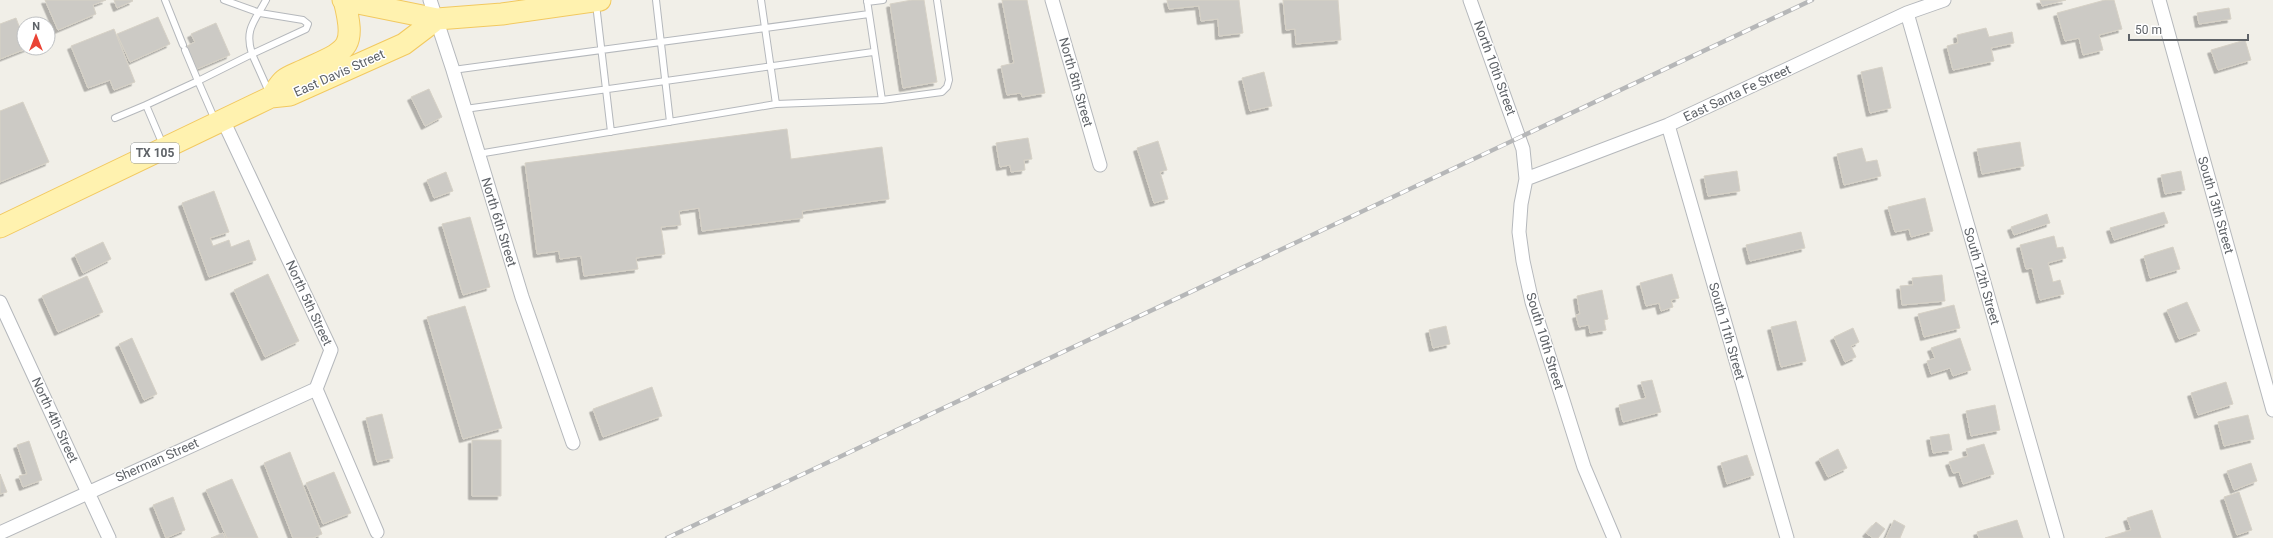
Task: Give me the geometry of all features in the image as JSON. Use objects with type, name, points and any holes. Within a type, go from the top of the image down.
[{"type":"main road","points":[[271,97],[284,79],[332,57],[345,46],[349,39],[351,28],[343,0],[502,14],[598,0]]},
{"type":"main road","name":"East Davis Street","points":[[0,227],[271,97],[290,95],[404,44],[433,9]]},
{"type":"street","name":"North 8th Street","points":[[1052,0],[1100,164]]},
{"type":"street","name":"North 10th Street","points":[[1470,0],[1520,136]]},
{"type":"street","name":"East Santa Fe Street","points":[[1526,179],[1668,125],[1907,13],[1944,0]]},
{"type":"street","name":"South 13th Street","points":[[2159,0],[2273,410]]},
{"type":"street","name":"North 6th Street","points":[[433,9],[454,70],[522,297],[573,443]]},
{"type":"street","name":"South 12th Street","points":[[1907,13],[2057,538]]},
{"type":"street","name":"North 5th Street","points":[[220,122],[331,350],[316,389]]},
{"type":"street","name":"South 11th Street","points":[[1668,125],[1787,538]]},
{"type":"street","name":"South 10th Street","points":[[1520,136],[1526,179],[1521,204],[1520,232],[1532,302],[1584,467],[1614,538]]},
{"type":"street","name":"North 4th Street","points":[[0,302],[109,538]]},
{"type":"street","name":"Sherman Street","points":[[0,533],[88,491],[316,389]]},
{"type":"street","points":[[316,389],[377,532]]},
{"type":"lane","points":[[165,0],[198,80],[220,122]]},
{"type":"lane","points":[[115,118],[306,29],[308,24],[303,20],[260,13],[224,0]]},
{"type":"lane","points":[[266,0],[249,30],[247,40],[271,97]]},
{"type":"lane","points":[[598,0],[601,50],[611,132]]},
{"type":"lane","points":[[656,0],[670,122]]},
{"type":"lane","points":[[761,0],[776,104]]},
{"type":"lane","points":[[882,100],[867,1],[883,0]]},
{"type":"lane","points":[[478,154],[776,104],[882,100],[942,92],[947,87],[949,80],[937,0]]},
{"type":"lane","points":[[454,70],[869,14]]},
{"type":"lane","points":[[465,109],[874,52]]},
{"type":"lane","points":[[146,104],[164,148]]},
{"type":"building","points":[[45,0],[106,0],[93,5],[96,14],[58,30],[56,25],[56,16],[52,16]]},
{"type":"building","points":[[114,0],[132,0],[133,1],[117,8]]},
{"type":"building","points":[[912,0],[924,0],[937,82],[903,88],[890,4]]},
{"type":"building","points":[[1002,0],[1027,0],[1045,93],[1022,97],[1021,93],[1007,95],[1001,66],[1014,63]]},
{"type":"building","points":[[1167,0],[1239,0],[1243,33],[1219,36],[1218,19],[1201,21],[1199,6],[1169,9]]},
{"type":"building","points":[[1283,0],[1338,0],[1341,40],[1296,44],[1295,29],[1286,30]]},
{"type":"building","points":[[2040,0],[2066,0],[2042,6]]},
{"type":"building","points":[[2105,0],[2114,0],[2122,29],[2099,35],[2103,50],[2083,55],[2079,38],[2065,41],[2057,13]]},
{"type":"building","points":[[2229,8],[2231,19],[2199,24],[2197,13]]},
{"type":"building","points":[[158,17],[170,44],[130,62],[117,34]]},
{"type":"building","points":[[16,18],[16,53],[0,59],[0,24]]},
{"type":"building","points":[[216,23],[230,55],[197,69],[187,46],[195,42],[191,34]]},
{"type":"building","points":[[1986,28],[1989,37],[2012,32],[2014,43],[1991,48],[1994,61],[1953,70],[1947,46],[1958,43],[1957,35]]},
{"type":"building","points":[[114,29],[135,82],[114,90],[110,80],[88,88],[71,46]]},
{"type":"building","points":[[2245,40],[2251,60],[2218,70],[2211,50]]},
{"type":"building","points":[[1882,67],[1891,108],[1870,113],[1861,72]]},
{"type":"building","points":[[1264,72],[1272,106],[1250,111],[1242,78]]},
{"type":"building","points":[[429,89],[442,117],[425,126],[411,97]]},
{"type":"building","points":[[23,102],[49,162],[0,182],[0,111]]},
{"type":"building","points":[[787,129],[791,159],[882,147],[889,199],[802,211],[803,218],[702,231],[699,208],[679,211],[681,225],[661,227],[665,254],[636,258],[638,269],[584,276],[581,256],[560,259],[559,251],[537,254],[525,163]]},
{"type":"building","points":[[1028,138],[1032,159],[1024,160],[1025,170],[1011,172],[1010,165],[1000,167],[996,143]]},
{"type":"building","points":[[1158,141],[1167,170],[1160,172],[1168,199],[1154,203],[1137,148]]},
{"type":"building","points":[[2020,142],[2024,166],[1982,174],[1977,149]]},
{"type":"building","points":[[1862,148],[1866,162],[1877,160],[1881,176],[1844,185],[1837,154]]},
{"type":"building","points":[[1737,171],[1740,191],[1708,196],[1704,176]]},
{"type":"building","points":[[2181,171],[2185,190],[2165,194],[2161,175]]},
{"type":"building","points":[[446,172],[453,191],[434,198],[427,180]]},
{"type":"building","points":[[214,191],[229,232],[210,238],[213,246],[229,240],[231,247],[249,240],[256,260],[209,277],[182,203]]},
{"type":"building","points":[[1925,198],[1933,231],[1911,237],[1909,229],[1895,232],[1888,207]]},
{"type":"building","points":[[2164,212],[2168,223],[2114,240],[2110,228]]},
{"type":"building","points":[[2047,214],[2050,223],[2014,235],[2011,227]]},
{"type":"building","points":[[470,217],[490,287],[463,295],[442,224]]},
{"type":"building","points":[[1801,232],[1805,248],[1750,261],[1746,245]]},
{"type":"building","points":[[2054,236],[2057,248],[2063,247],[2066,258],[2048,263],[2053,282],[2060,280],[2064,294],[2040,300],[2032,268],[2026,269],[2020,245]]},
{"type":"building","points":[[103,242],[111,259],[83,273],[75,255]]},
{"type":"building","points":[[2173,247],[2180,269],[2150,278],[2144,256]]},
{"type":"building","points":[[268,274],[299,341],[265,357],[234,290]]},
{"type":"building","points":[[1672,274],[1679,298],[1671,300],[1673,307],[1661,311],[1659,303],[1646,306],[1640,283]]},
{"type":"building","points":[[1942,275],[1945,301],[1902,305],[1900,286],[1913,285],[1912,278]]},
{"type":"building","points":[[87,276],[103,312],[58,332],[42,296]]},
{"type":"building","points":[[1602,290],[1608,319],[1604,320],[1606,330],[1590,333],[1589,325],[1579,327],[1576,315],[1580,314],[1577,296]]},
{"type":"building","points":[[2187,302],[2200,331],[2179,339],[2167,310]]},
{"type":"building","points":[[1954,305],[1960,328],[1924,337],[1918,314]]},
{"type":"building","points":[[465,306],[502,428],[463,439],[427,317]]},
{"type":"building","points":[[1796,321],[1806,361],[1781,367],[1771,327]]},
{"type":"building","points":[[1446,326],[1450,344],[1433,348],[1429,330]]},
{"type":"building","points":[[1853,328],[1859,342],[1851,346],[1856,357],[1845,362],[1834,337]]},
{"type":"building","points":[[132,338],[157,394],[144,400],[119,344]]},
{"type":"building","points":[[1960,338],[1971,370],[1953,376],[1950,368],[1931,374],[1927,361],[1935,358],[1931,348]]},
{"type":"building","points":[[1652,380],[1661,412],[1623,422],[1619,405],[1646,398],[1641,382]]},
{"type":"building","points":[[2226,382],[2233,404],[2198,415],[2191,393]]},
{"type":"building","points":[[652,387],[662,416],[603,437],[593,409]]},
{"type":"building","points":[[1995,405],[2000,430],[1971,436],[1966,411]]},
{"type":"building","points":[[382,414],[393,458],[377,462],[366,418]]},
{"type":"building","points":[[2248,415],[2254,439],[2224,446],[2218,422]]},
{"type":"building","points":[[1949,434],[1952,450],[1933,453],[1930,437]]},
{"type":"building","points":[[472,440],[501,440],[501,496],[472,496]]},
{"type":"building","points":[[29,441],[42,480],[23,487],[19,476],[27,474],[17,445]]},
{"type":"building","points":[[1984,444],[1994,474],[1963,484],[1959,472],[1953,473],[1949,462],[1968,456],[1966,449]]},
{"type":"building","points":[[1838,449],[1847,468],[1828,477],[1819,459]]},
{"type":"building","points":[[290,452],[322,534],[313,538],[293,538],[264,463]]},
{"type":"building","points":[[1747,455],[1754,475],[1727,484],[1721,463]]},
{"type":"building","points":[[2251,463],[2257,481],[2234,490],[2227,471]]},
{"type":"building","points":[[334,472],[351,513],[323,524],[306,483]]},
{"type":"building","points":[[0,474],[7,492],[0,494]]},
{"type":"building","points":[[232,479],[258,538],[227,538],[206,490]]},
{"type":"building","points":[[2239,492],[2252,530],[2237,535],[2224,497]]},
{"type":"building","points":[[173,497],[185,530],[166,538],[153,505]]},
{"type":"building","points":[[2152,510],[2161,538],[2105,538],[2131,530],[2127,518]]},
{"type":"building","points":[[1894,520],[1905,526],[1900,538],[1886,538]]},
{"type":"building","points":[[2017,520],[2023,538],[1979,538],[1977,532]]},
{"type":"building","points":[[1876,522],[1885,529],[1878,538],[1873,538],[1866,533]]},
{"type":"building","points":[[223,533],[225,538],[211,538]]},
{"type":"railway","points":[[667,538],[1812,0]]}]
